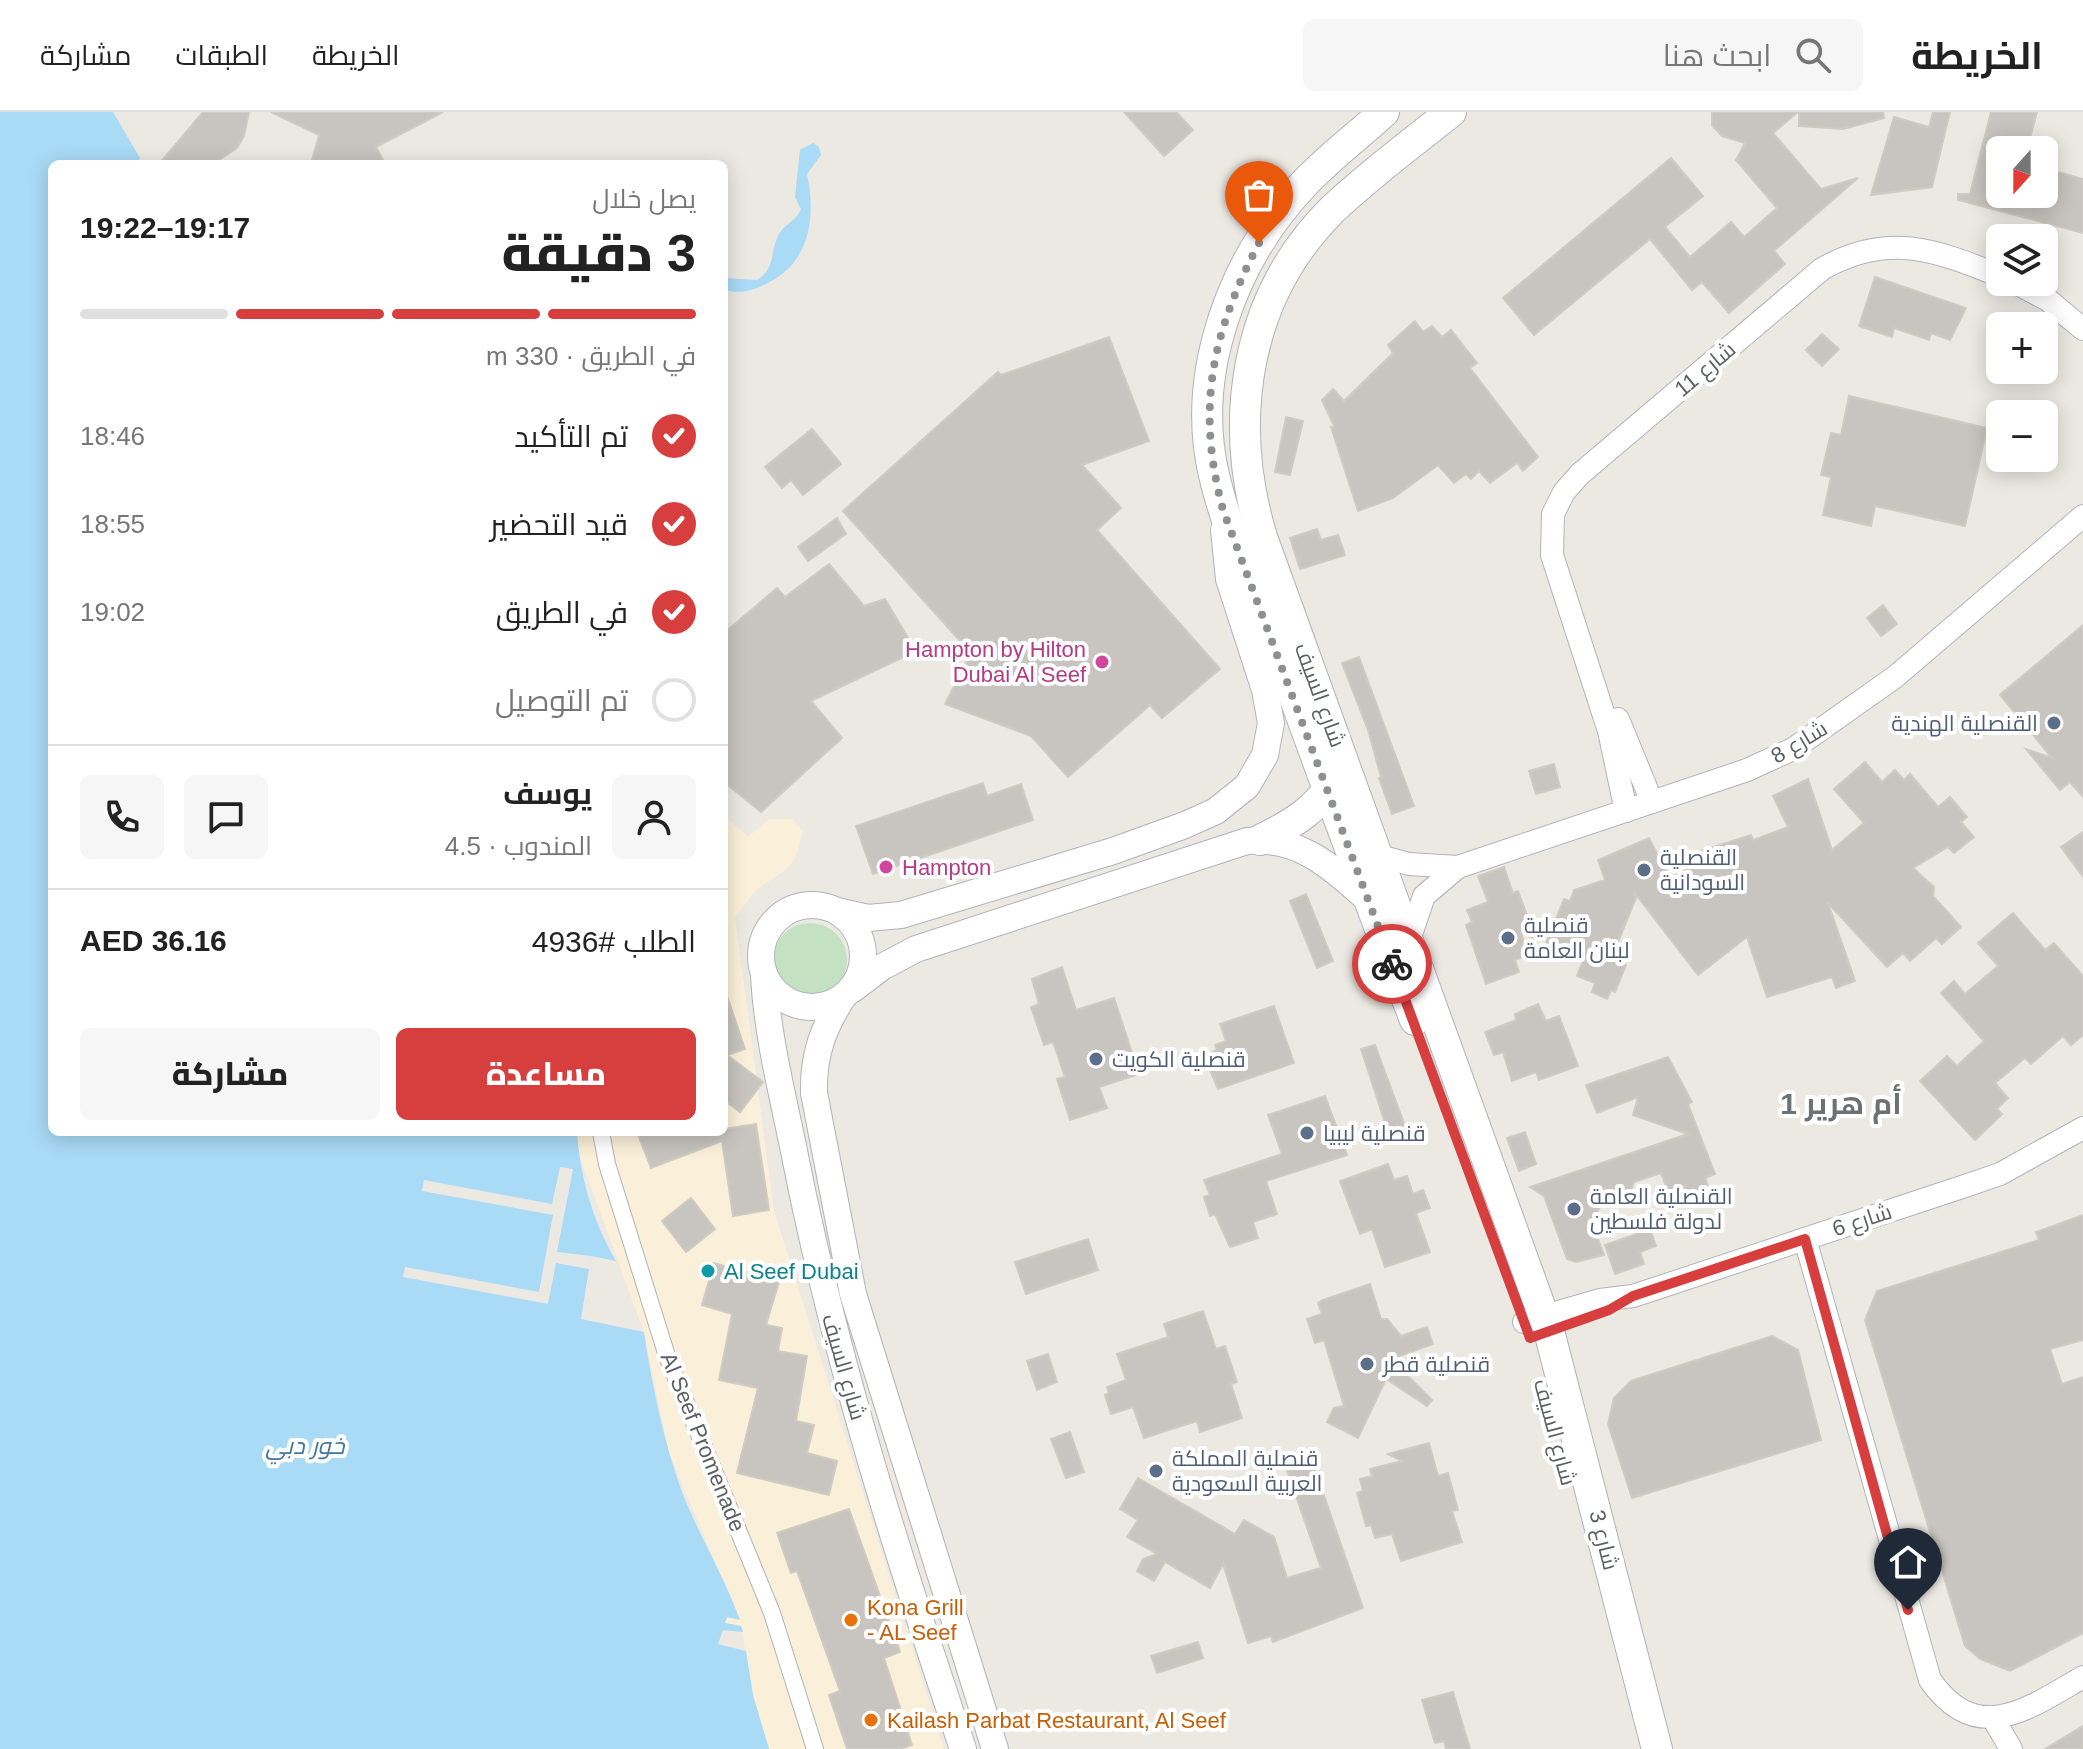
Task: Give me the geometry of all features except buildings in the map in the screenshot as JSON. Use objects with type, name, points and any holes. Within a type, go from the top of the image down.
[{"type":"main road","name":"شارع السيف","points":[[1384,112],[1304,184],[1281,211],[1259,243],[1235,288],[1213,360],[1209,397],[1213,471],[1223,510],[1365,897],[1537,1327]]},
{"type":"main road","name":"شارع السيف","points":[[1451,112],[1334,208],[1289,262],[1270,298],[1250,364],[1243,433],[1253,505],[1408,944],[1537,1327],[1638,1749]]},
{"type":"main road","points":[[1260,840],[1304,815],[1328,790],[1342,756]]},
{"type":"main road","name":"شارع 3","points":[[1537,1327],[1657,1749]]},
{"type":"street","name":"شارع 11","points":[[1626,811],[1616,758],[1552,555],[1550,534],[1553,514],[1564,492],[1580,474],[1822,269],[1844,256],[1866,249],[1913,248],[1986,271]]},
{"type":"street","points":[[2040,296],[2083,329]]},
{"type":"street","name":"شارع السيف","points":[[963,1749],[833,1332],[790,1131],[761,962],[765,936],[781,915],[808,905],[885,918],[1113,851],[1205,816],[1234,799],[1247,786],[1265,755],[1271,723],[1265,690],[1229,579],[1223,510]]},
{"type":"street","name":"شارع 8","points":[[1376,855],[1409,864],[1458,867],[1765,763],[1803,743],[1895,677],[2083,516]]},
{"type":"street","name":"شارع 11","points":[[1580,638],[1605,685],[1652,802]]},
{"type":"street","name":"شارع السيف","points":[[764,975],[781,996],[805,1007],[832,1004],[897,957],[928,944],[1233,844],[1260,840],[1310,853],[1365,897]]},
{"type":"street","name":"شارع 8","points":[[1408,944],[1424,896],[1458,867]]},
{"type":"street","name":"شارع السيف","points":[[837,911],[856,929],[864,953],[863,965],[822,1032],[813,1072],[814,1093],[846,1260],[876,1374],[995,1749]]},
{"type":"street","name":"شارع 6","points":[[1537,1327],[1609,1310],[1633,1296],[2000,1174],[2083,1128]]},
{"type":"street","name":"Al Seef Promenade","points":[[602,1136],[607,1164],[667,1356],[772,1613],[815,1749]]},
{"type":"street","points":[[1805,1239],[1930,1680],[1956,1709],[1993,1718],[2029,1709],[2083,1677]]},
{"type":"street","points":[[1993,1718],[2011,1749]]},
{"type":"shaded area","name":"Al Seef Dubai","points":[[728,819],[748,837],[769,819],[793,819],[803,832],[796,857],[787,869],[757,889],[735,917],[774,1211],[944,1749],[769,1749],[753,1695],[741,1626],[724,1623],[727,1617],[739,1619],[669,1453],[644,1332],[572,1136],[728,1136]]},
{"type":"green space","points":[[810,923],[824,926],[836,934],[844,946],[847,960],[844,974],[836,986],[824,994],[810,997],[796,994],[784,986],[776,974],[773,960],[776,946],[784,934],[796,926]]},
{"type":"water","name":"خور دبي","points":[[0,112],[113,112],[139,160],[48,160],[48,1136],[577,1136],[589,1199],[616,1261],[591,1256],[581,1319],[644,1332],[659,1414],[676,1475],[740,1620],[727,1617],[725,1623],[741,1626],[743,1632],[723,1630],[718,1644],[746,1651],[753,1695],[769,1749],[0,1749]]},
{"type":"water","points":[[813,143],[819,147],[821,155],[807,174],[810,222],[801,251],[793,264],[766,284],[745,291],[728,291],[728,278],[757,280],[763,275],[770,264],[779,234],[801,209],[795,197],[800,150]]},
{"type":"pier","points":[[560,1167],[573,1169],[557,1252],[591,1256],[589,1269],[556,1263],[548,1304],[403,1277],[405,1267],[539,1292],[553,1215],[422,1191],[424,1180],[552,1204]]},
{"type":"way so far","points":[[1259,243],[1235,288],[1213,360],[1209,397],[1213,471],[1223,510],[1251,578],[1392,964]]},
{"type":"place","name":"Hampton by Hilton Dubai Al Seef","points":[[1102,662]]},
{"type":"place","name":"القنصلية الهندية","points":[[2054,723]]},
{"type":"place","name":"Hampton","points":[[886,867]]},
{"type":"place","name":"القنصلية السودانية","points":[[1644,870]]},
{"type":"place","name":"قنصلية لبنان العامة","points":[[1508,938]]},
{"type":"place","name":"قنصلية الكويت","points":[[1096,1059]]},
{"type":"place","name":"قنصلية ليبيا","points":[[1307,1133]]},
{"type":"place","name":"القنصلية العامة لدولة فلسطين","points":[[1574,1209]]},
{"type":"place","name":"Al Seef Dubai","points":[[708,1271]]},
{"type":"place","name":"قنصلية قطر","points":[[1367,1364]]},
{"type":"place","name":"قنصلية المملكة العربية السعودية","points":[[1156,1471]]},
{"type":"place","name":"Kona Grill - AL Seef","points":[[851,1620]]},
{"type":"place","name":"Kailash Parbat Restaurant, Al Seef","points":[[871,1720]]},
{"type":"district","name":"أم هرير 1","points":[[1841,1103]]},
{"type":"route","points":[[1392,964],[1438,1081],[1530,1338],[1609,1310],[1633,1296],[1805,1239],[1908,1610]]}]
